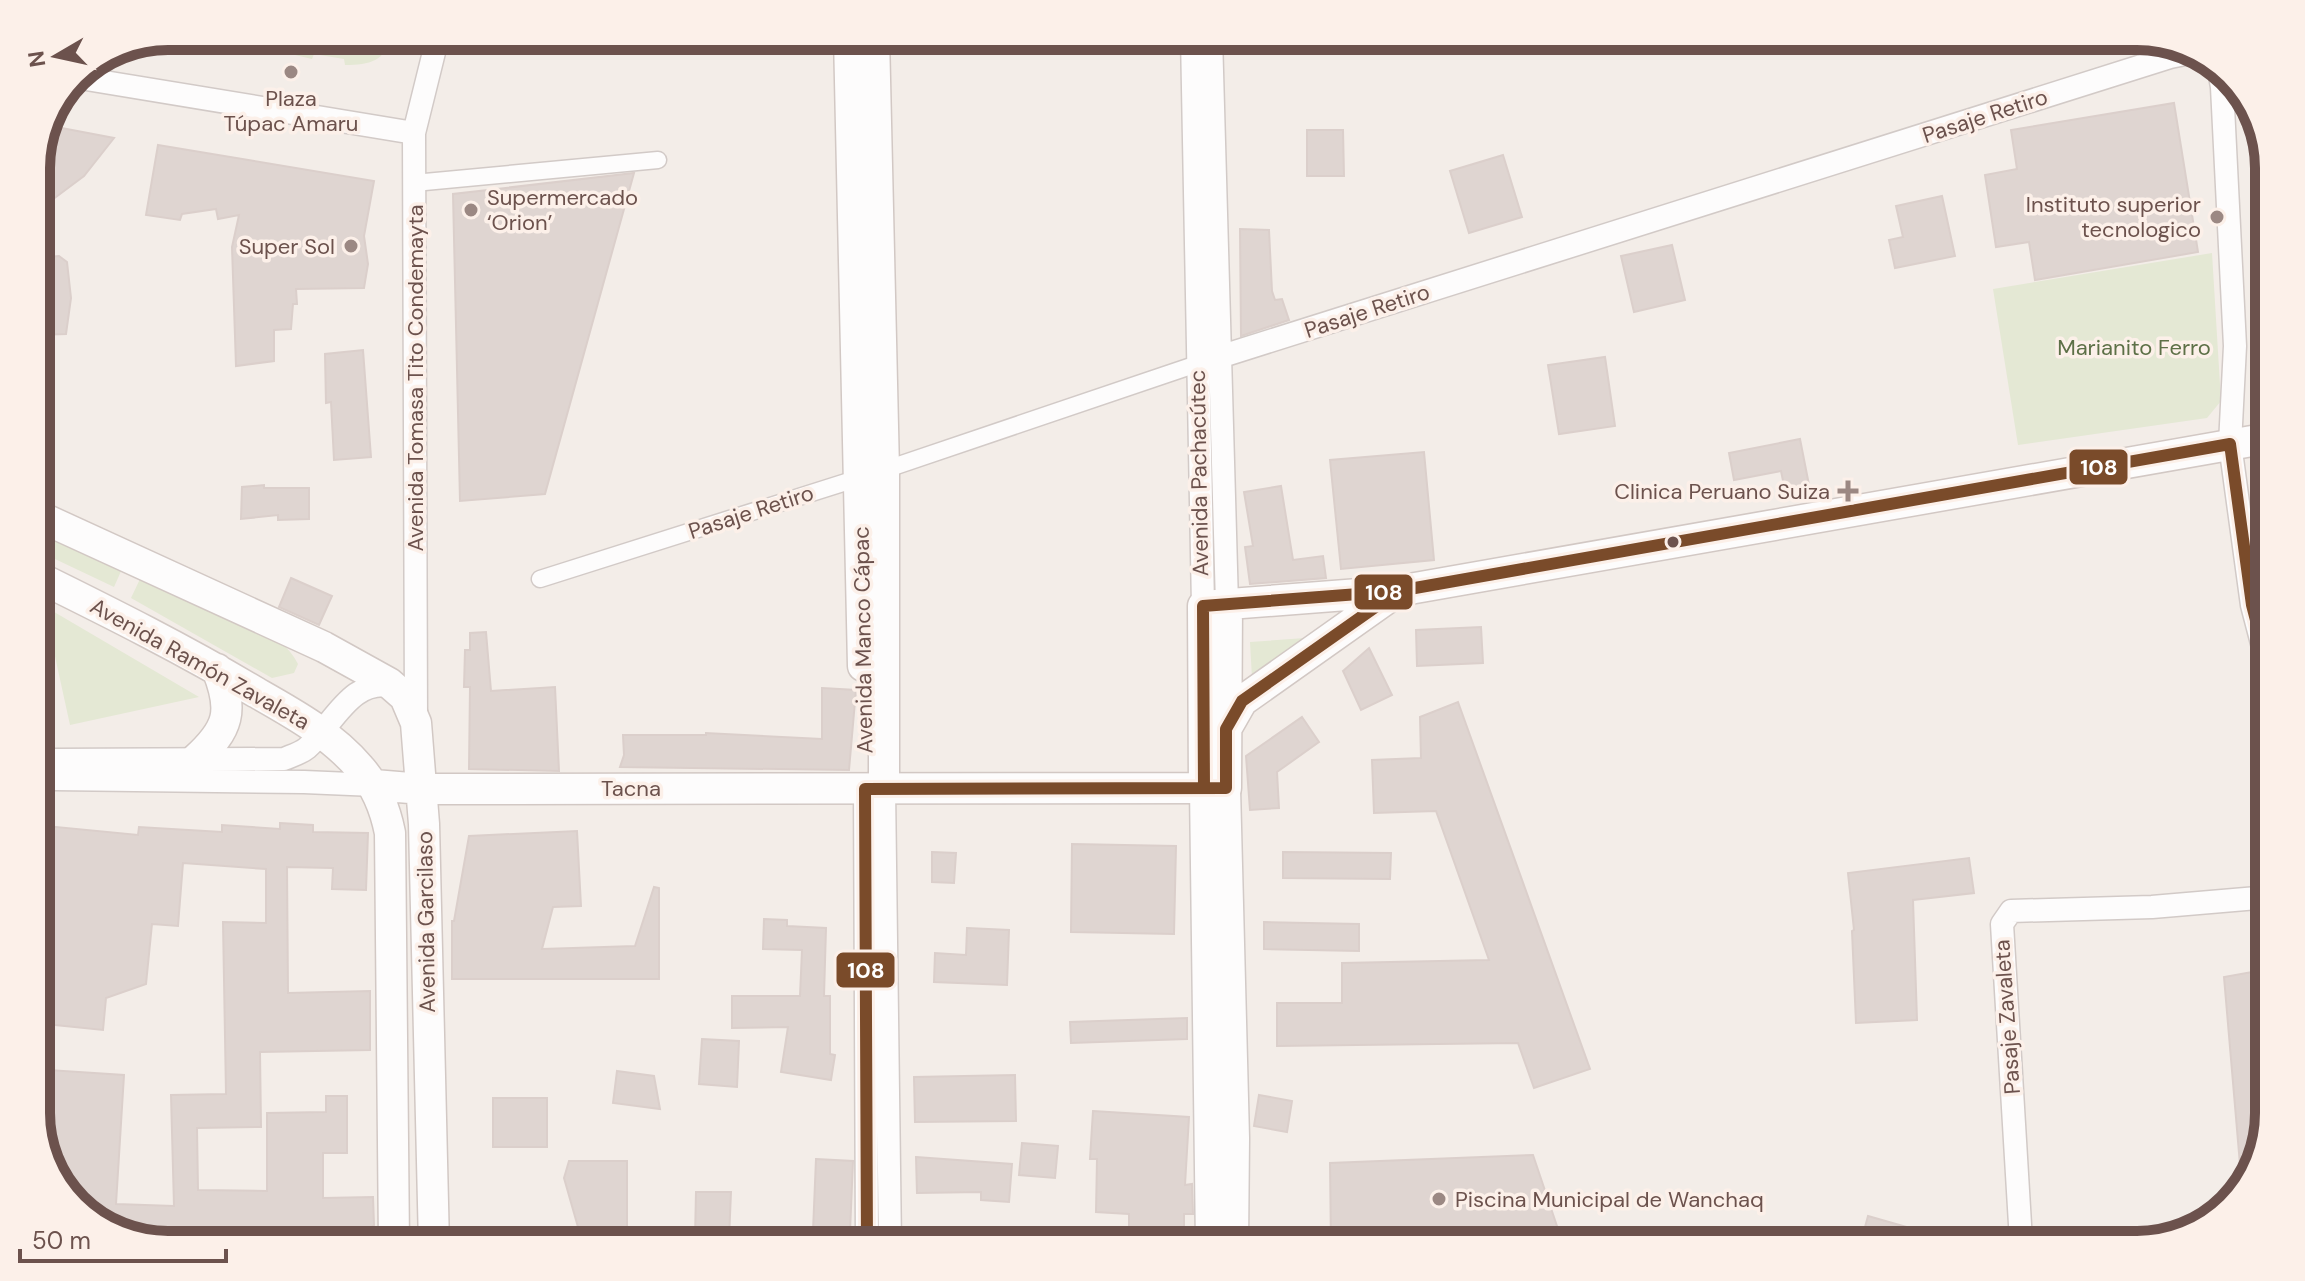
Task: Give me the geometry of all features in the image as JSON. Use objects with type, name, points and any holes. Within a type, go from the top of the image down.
[{"type":"main road","name":"Avenida Manco Cápac","points":[[850,50],[872,474]]},
{"type":"main road","name":"Avenida Manco Cápac","points":[[874,50],[872,474],[875,789]]},
{"type":"main road","points":[[1215,605],[1398,591],[2255,440]]},
{"type":"main road","name":"Avenida Garcilaso","points":[[50,521],[324,647],[395,687],[405,697],[416,723],[422,789],[434,1231]]},
{"type":"main road","name":"Avenida Ramón Zavaleta","points":[[50,583],[217,669],[321,732]]},
{"type":"main road","points":[[1226,729],[1242,701],[1398,591]]},
{"type":"main road","name":"Avenida Pachacútec","points":[[1215,605],[1226,729],[1215,788]]},
{"type":"main road","name":"Avenida Pachacútec","points":[[1215,605],[1215,788]]},
{"type":"main road","points":[[196,759],[215,742],[226,719],[227,693],[217,669]]},
{"type":"main road","points":[[321,732],[367,777]]},
{"type":"main road","name":"Avenida Garcilaso","points":[[367,777],[386,812],[390,833],[394,1231]]},
{"type":"main road","name":"Tacna","points":[[367,777],[422,789],[1215,788]]},
{"type":"street","name":"Avenida Tomasa Tito Condemayta","points":[[416,723],[414,133],[435,50]]},
{"type":"street","name":"Avenida Pachacútec","points":[[1192,50],[1197,364],[1215,605]]},
{"type":"street","name":"Avenida Pachacútec","points":[[1211,50],[1219,358],[1215,605]]},
{"type":"street","name":"Pasaje Retiro","points":[[540,579],[872,474],[1197,364],[2174,56]]},
{"type":"street","points":[[96,81],[414,133]]},
{"type":"street","points":[[2222,87],[2235,346],[2230,444],[2255,616]]},
{"type":"street","points":[[414,183],[658,160]]},
{"type":"street","points":[[50,761],[284,759],[305,750],[338,710],[364,690],[384,684],[395,687]]},
{"type":"street","name":"Tacna","points":[[50,778],[304,782],[367,777]]},
{"type":"street","name":"Avenida Pachacútec","points":[[1210,1231],[1215,788]]},
{"type":"street","name":"Avenida Pachacútec","points":[[1215,788],[1235,1138],[1234,1231]]},
{"type":"street","name":"Avenida Manco Cápac","points":[[867,1231],[875,789]]},
{"type":"street","name":"Avenida Manco Cápac","points":[[875,789],[890,1231]]},
{"type":"street","name":"Pasaje Zavaleta","points":[[2020,1231],[2002,924],[2011,911],[2152,907],[2255,898]]},
{"type":"green space","points":[[294,50],[386,50],[375,60],[345,65],[344,59],[314,54],[312,59],[295,55]]},
{"type":"green space","name":"Marianito Ferro","points":[[2212,253],[2221,401],[2207,418],[2018,445],[1993,289]]},
{"type":"green space","points":[[50,535],[122,569],[114,587],[50,557]]},
{"type":"green space","points":[[140,579],[275,639],[286,647],[298,664],[294,673],[272,678],[131,598]]},
{"type":"green space","points":[[50,610],[199,697],[70,725],[50,633]]},
{"type":"green space","points":[[1305,638],[1252,678],[1250,642]]},
{"type":"building","points":[[2174,103],[2198,252],[2035,280],[2029,242],[1996,247],[1985,175],[2017,169],[2011,130]]},
{"type":"building","points":[[58,127],[114,138],[84,176],[52,200],[50,160]]},
{"type":"building","points":[[1307,130],[1343,130],[1344,176],[1307,176]]},
{"type":"building","points":[[158,145],[374,181],[364,236],[368,264],[364,288],[296,289],[297,304],[293,304],[291,329],[274,330],[274,361],[236,366],[232,247],[239,215],[218,219],[216,209],[182,214],[180,220],[146,215]]},
{"type":"building","points":[[1503,155],[1522,217],[1469,233],[1450,171]]},
{"type":"building","points":[[634,173],[545,494],[460,501],[453,194]]},
{"type":"building","points":[[1942,196],[1955,256],[1895,268],[1889,240],[1903,237],[1896,206]]},
{"type":"building","points":[[1240,229],[1269,230],[1272,291],[1275,300],[1282,299],[1289,320],[1241,336]]},
{"type":"building","points":[[1672,245],[1685,300],[1634,312],[1621,256]]},
{"type":"building","points":[[59,256],[67,262],[71,298],[66,334],[50,335],[50,257]]},
{"type":"building","points":[[363,350],[371,457],[334,460],[331,402],[326,403],[325,354]]},
{"type":"building","points":[[1605,357],[1615,426],[1559,434],[1548,365]]},
{"type":"building","points":[[1800,439],[1810,490],[1786,495],[1781,471],[1734,480],[1729,453]]},
{"type":"building","points":[[1424,452],[1434,560],[1341,569],[1330,460]]},
{"type":"building","points":[[264,485],[264,488],[309,488],[309,519],[278,520],[278,515],[241,519],[242,487]]},
{"type":"building","points":[[1281,486],[1293,560],[1323,556],[1326,578],[1250,584],[1245,547],[1253,546],[1244,492]]},
{"type":"building","points":[[291,578],[332,596],[319,625],[279,607]]},
{"type":"building","points":[[1481,627],[1483,663],[1417,666],[1416,630]]},
{"type":"building","points":[[486,632],[491,691],[555,687],[559,771],[469,769],[470,687],[464,687],[465,650],[470,650],[470,633]]},
{"type":"building","points":[[1369,648],[1392,695],[1361,710],[1343,671]]},
{"type":"building","points":[[822,688],[856,690],[849,770],[620,767],[624,755],[623,735],[706,733],[822,739]]},
{"type":"building","points":[[1458,702],[1590,1069],[1534,1088],[1518,1043],[1277,1046],[1277,1003],[1342,1003],[1342,963],[1489,960],[1436,811],[1374,813],[1372,760],[1421,758],[1420,717]]},
{"type":"building","points":[[1302,717],[1319,742],[1277,772],[1279,808],[1250,810],[1246,756]]},
{"type":"building","points":[[280,823],[313,825],[313,832],[368,833],[366,890],[332,889],[333,868],[287,867],[288,993],[370,991],[370,1050],[260,1052],[261,1127],[197,1128],[198,1190],[267,1191],[267,1113],[326,1112],[326,1096],[347,1096],[347,1153],[323,1153],[323,1198],[373,1197],[374,1225],[368,1231],[199,1228],[199,1231],[168,1231],[123,1222],[90,1202],[62,1165],[50,1121],[50,1070],[124,1075],[116,1204],[174,1206],[171,1095],[226,1094],[223,922],[266,923],[266,869],[183,863],[178,926],[152,924],[146,984],[106,998],[103,1030],[50,1024],[50,826],[138,835],[139,827],[222,832],[222,825],[280,829]]},
{"type":"building","points":[[577,831],[581,906],[553,907],[542,949],[635,946],[654,887],[659,888],[659,979],[452,979],[452,921],[469,836]]},
{"type":"building","points":[[1072,844],[1176,846],[1174,934],[1071,932]]},
{"type":"building","points":[[932,852],[956,853],[954,883],[932,882]]},
{"type":"building","points":[[1283,852],[1391,853],[1390,879],[1283,878]]},
{"type":"building","points":[[1969,858],[1974,893],[1913,900],[1917,1020],[1856,1023],[1854,930],[1848,873]]},
{"type":"building","points":[[764,919],[787,920],[787,926],[826,928],[824,996],[830,996],[830,1054],[835,1055],[831,1080],[781,1072],[788,1027],[732,1028],[732,996],[800,996],[802,950],[763,949]]},
{"type":"building","points":[[1264,922],[1359,924],[1359,951],[1264,949]]},
{"type":"building","points":[[967,928],[1009,930],[1007,985],[934,982],[935,953],[966,955]]},
{"type":"building","points":[[2255,971],[2254,1128],[2240,1169],[2224,977]]},
{"type":"building","points":[[1187,1018],[1187,1039],[1071,1043],[1070,1022]]},
{"type":"building","points":[[702,1039],[739,1041],[737,1087],[699,1084]]},
{"type":"building","points":[[617,1071],[654,1076],[660,1109],[613,1103]]},
{"type":"building","points":[[1015,1075],[1016,1121],[915,1122],[914,1077]]},
{"type":"building","points":[[1259,1095],[1292,1101],[1287,1132],[1254,1126]]},
{"type":"building","points":[[493,1098],[547,1098],[547,1147],[493,1147]]},
{"type":"building","points":[[1093,1111],[1189,1117],[1185,1185],[1192,1184],[1193,1214],[1184,1214],[1184,1231],[1129,1231],[1129,1214],[1096,1212],[1097,1159],[1090,1159]]},
{"type":"building","points":[[1022,1143],[1058,1146],[1055,1178],[1019,1175]]},
{"type":"building","name":"Piscina Municipal de Wanchaq","points":[[1533,1155],[1559,1231],[1331,1231],[1330,1163]]},
{"type":"building","points":[[916,1157],[1012,1164],[1009,1202],[981,1200],[981,1192],[917,1193]]},
{"type":"building","points":[[816,1159],[853,1161],[850,1231],[813,1231]]},
{"type":"building","points":[[569,1161],[627,1161],[627,1231],[579,1231],[564,1178]]},
{"type":"building","points":[[696,1192],[731,1192],[729,1231],[695,1231]]},
{"type":"building","points":[[1868,1216],[1920,1231],[1864,1231]]},
{"type":"transit line","name":"108","points":[[1204,788],[1203,606],[1398,591],[2230,444],[2255,616]]},
{"type":"transit line","name":"108","points":[[867,1231],[865,789],[1226,788],[1226,729],[1242,701],[1398,591]]},
{"type":"place","name":"Plaza Túpac Amaru","points":[[291,72]]},
{"type":"place","name":"Supermercado ‘Orion’","points":[[471,210]]},
{"type":"place","name":"Instituto superior tecnologico","points":[[2217,217]]},
{"type":"place","name":"Super Sol","points":[[351,246]]},
{"type":"place","name":"Clinica Peruano Suiza","points":[[1848,491]]},
{"type":"place","name":"Piscina Municipal de Wanchaq","points":[[1439,1199]]}]
